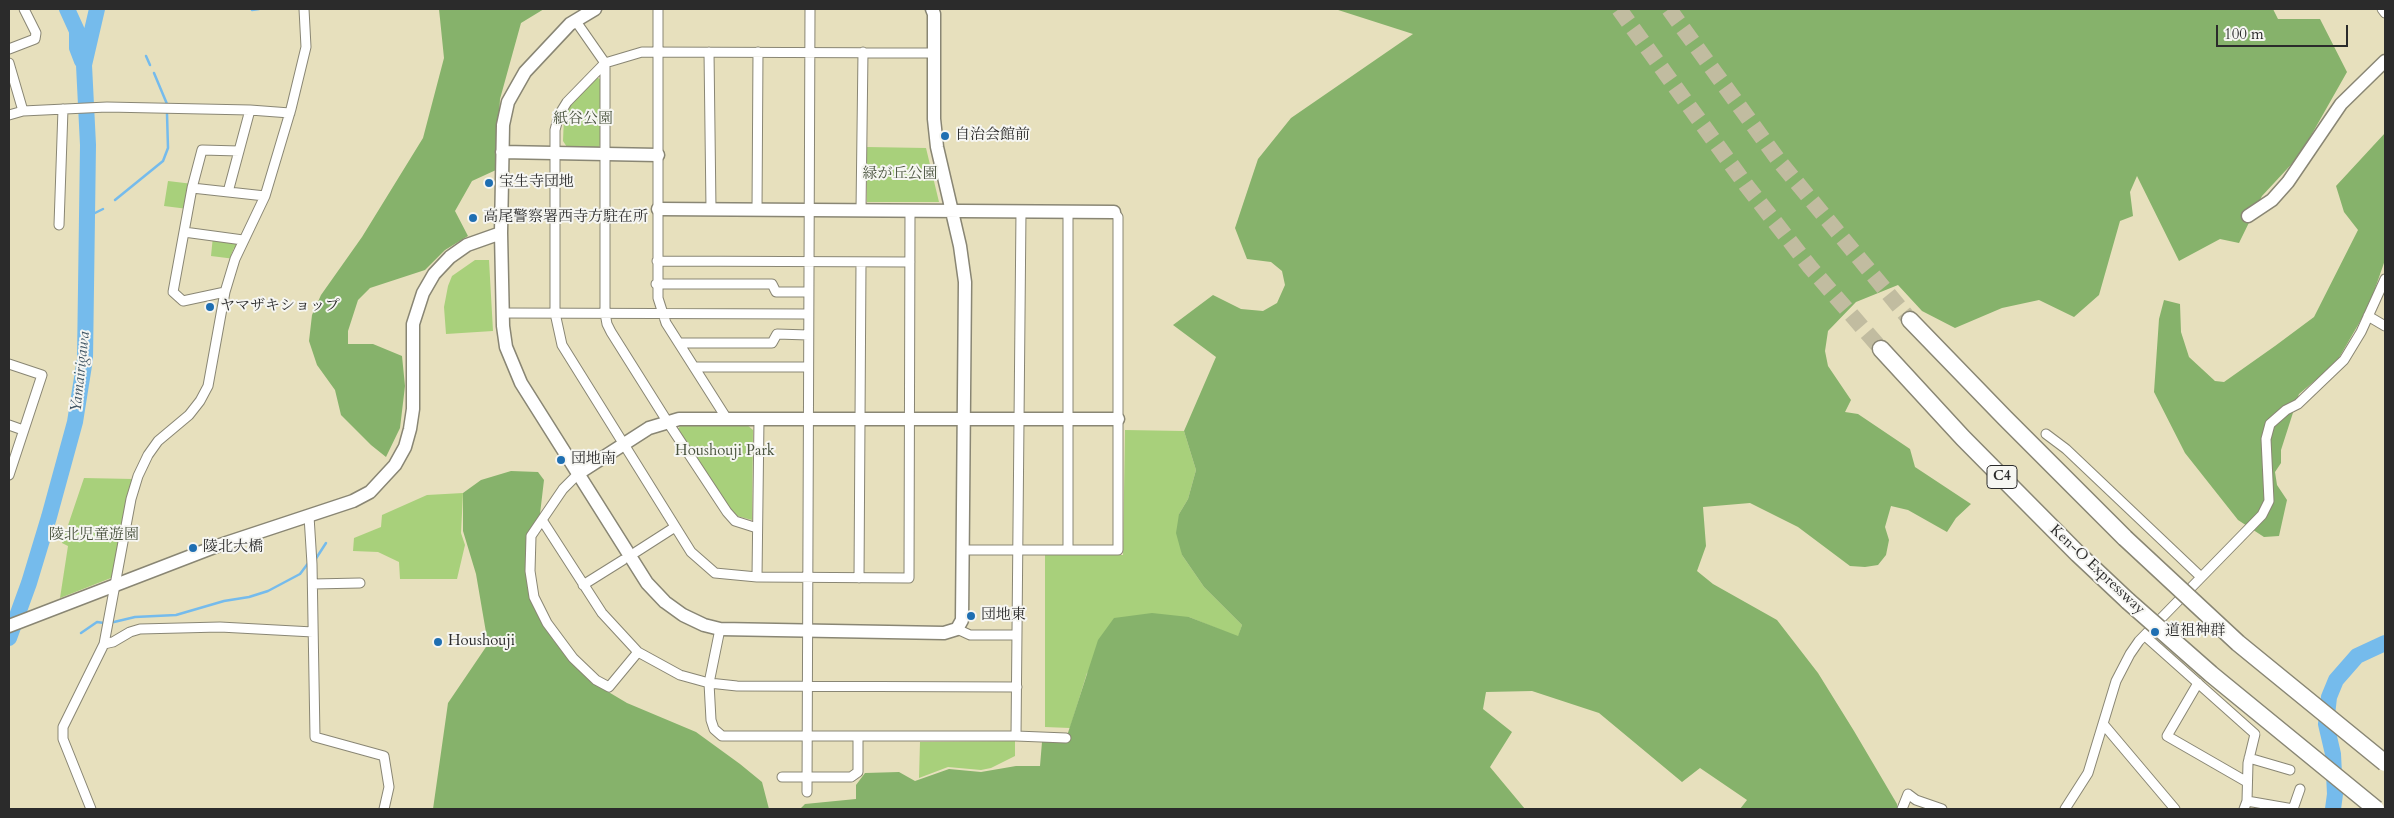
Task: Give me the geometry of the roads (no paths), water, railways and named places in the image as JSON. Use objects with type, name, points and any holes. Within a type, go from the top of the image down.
[{"type":"highway","points":[[1910,320],[2125,538],[2238,643],[2385,763]]},
{"type":"highway","name":"Ken-O Expressway","points":[[1881,349],[1964,438],[2078,554],[2128,601],[2211,674],[2376,809]]},
{"type":"street","points":[[9,49],[35,39],[36,33],[24,9]]},
{"type":"street","points":[[91,809],[62,733],[104,644],[131,499],[138,476],[148,455],[158,441],[189,415],[200,402],[208,386],[225,292],[243,240],[265,196],[290,114],[306,47],[304,9]]},
{"type":"street","points":[[595,9],[575,20],[540,53],[516,84],[508,102],[503,125],[501,233],[503,313],[506,347],[521,382],[647,583],[665,602],[683,615],[704,625],[720,629],[944,633],[957,629],[970,635],[1018,635]]},
{"type":"street","points":[[658,9],[658,261],[656,284],[661,314],[727,419]]},
{"type":"street","points":[[807,792],[810,9]]},
{"type":"street","points":[[932,9],[934,14],[935,53],[935,128],[950,211],[960,246],[965,282],[964,550],[962,620],[957,629]]},
{"type":"street","points":[[2382,9],[2385,13]]},
{"type":"street","points":[[575,20],[605,64],[605,313],[611,332],[667,422],[727,512],[735,521],[757,528]]},
{"type":"street","points":[[910,210],[909,578],[757,577],[715,573],[691,552],[567,357],[562,345],[555,313],[555,130],[559,115],[566,102],[605,64],[628,55],[658,51],[935,53]]},
{"type":"street","points":[[709,52],[710,209]]},
{"type":"street","points":[[758,52],[758,210]]},
{"type":"street","points":[[861,210],[863,52]]},
{"type":"street","points":[[2248,216],[2272,200],[2288,182],[2341,104],[2385,61]]},
{"type":"street","points":[[9,63],[23,112]]},
{"type":"street","points":[[9,115],[23,112],[107,107],[250,110],[290,114]]},
{"type":"street","points":[[59,225],[66,109]]},
{"type":"street","points":[[228,192],[250,110]]},
{"type":"street","points":[[225,292],[183,301],[173,292],[192,188],[202,150],[239,151]]},
{"type":"street","points":[[502,152],[658,155]]},
{"type":"street","points":[[192,188],[265,196]]},
{"type":"street","points":[[658,209],[1114,212],[1118,217],[1118,550],[964,550]]},
{"type":"street","points":[[1016,736],[1020,211]]},
{"type":"street","points":[[1068,211],[1068,550]]},
{"type":"street","points":[[184,232],[243,240]]},
{"type":"street","points":[[9,626],[217,546],[353,501],[370,492],[395,465],[405,447],[410,429],[413,409],[414,324],[423,293],[434,274],[450,258],[467,245],[501,233]]},
{"type":"street","points":[[658,261],[910,262]]},
{"type":"street","points":[[858,578],[861,262]]},
{"type":"street","points":[[2065,809],[2088,773],[2116,680],[2130,654],[2201,577],[2262,516],[2269,501],[2266,440],[2270,424],[2286,410],[2298,404],[2344,360],[2368,316],[2385,279]]},
{"type":"street","points":[[656,284],[772,284],[776,292],[808,292]]},
{"type":"street","points":[[503,313],[808,314]]},
{"type":"street","points":[[2368,316],[2385,326]]},
{"type":"street","points":[[679,343],[772,343],[777,334],[808,335]]},
{"type":"street","points":[[9,364],[42,374],[9,475]]},
{"type":"street","points":[[694,367],[808,368]]},
{"type":"street","points":[[638,652],[609,687],[596,680],[558,639],[534,597],[530,571],[531,536],[563,489],[579,473],[649,428],[679,419],[1118,419]]},
{"type":"street","points":[[757,577],[759,419]]},
{"type":"street","points":[[9,425],[24,430]]},
{"type":"street","points":[[2046,434],[2066,449],[2201,577]]},
{"type":"street","points":[[309,516],[313,584],[315,737],[384,756],[389,786],[384,809]]},
{"type":"street","points":[[542,520],[602,613],[638,652],[680,675],[709,683],[744,686],[1017,687]]},
{"type":"street","points":[[636,552],[676,527]]},
{"type":"street","points":[[583,585],[623,560]]},
{"type":"street","points":[[313,584],[360,583]]},
{"type":"street","points":[[104,644],[113,642],[130,632],[140,629],[220,627],[313,632]]},
{"type":"street","points":[[720,629],[709,683],[711,720],[714,729],[722,736],[1016,736],[1066,738]]},
{"type":"street","points":[[2145,636],[2255,734],[2249,758],[2246,805],[2293,809],[2300,789]]},
{"type":"street","points":[[2198,683],[2167,736],[2247,782]]},
{"type":"street","points":[[2104,725],[2175,809]]},
{"type":"street","points":[[782,777],[851,778],[858,772],[858,736]]},
{"type":"street","points":[[2249,758],[2290,770]]},
{"type":"street","points":[[1902,809],[1908,794],[1916,800],[1942,809]]},
{"type":"waterway","points":[[67,9],[77,31],[77,48],[82,61]]},
{"type":"waterway","name":"Yamairigawa","points":[[9,638],[29,583],[75,422],[85,359],[88,145],[84,65],[97,9]]},
{"type":"waterway","points":[[252,10],[259,9]]},
{"type":"waterway","points":[[146,56],[150,65]]},
{"type":"waterway","points":[[154,73],[167,104]]},
{"type":"waterway","points":[[115,200],[163,161],[168,148],[167,114]]},
{"type":"waterway","points":[[87,217],[103,209]]},
{"type":"waterway","points":[[315,560],[326,543]]},
{"type":"waterway","points":[[114,622],[135,617],[176,615],[224,601],[249,597],[268,591],[300,574],[309,562]]},
{"type":"waterway","points":[[81,633],[97,622],[104,623]]},
{"type":"waterway","points":[[2333,809],[2335,794],[2333,754],[2326,724],[2329,697],[2336,680],[2357,656],[2385,643]]},
{"type":"tunnel","points":[[1619,9],[1746,185],[1810,267],[1881,349]]},
{"type":"tunnel","points":[[1669,9],[1779,161],[1910,320]]},
{"type":"place","name":"自治会館前","points":[[945,136]]},
{"type":"place","name":"宝生寺団地","points":[[489,183]]},
{"type":"place","name":"高尾警察署西寺方駐在所","points":[[473,218]]},
{"type":"place","name":"ヤマザキショップ","points":[[210,307]]},
{"type":"place","name":"団地南","points":[[561,460]]},
{"type":"place","name":"陵北大橋","points":[[193,548]]},
{"type":"place","name":"団地東","points":[[971,616]]},
{"type":"place","name":"道祖神群","points":[[2155,632]]},
{"type":"place","name":"Houshouji","points":[[438,642]]},
{"type":"park label","name":"紙谷公園","points":[[583,120]]},
{"type":"park label","name":"緑が丘公園","points":[[900,175]]},
{"type":"park label","name":"Houshouji Park","points":[[725,452]]},
{"type":"park label","name":"陵北児童遊園","points":[[94,536]]}]
